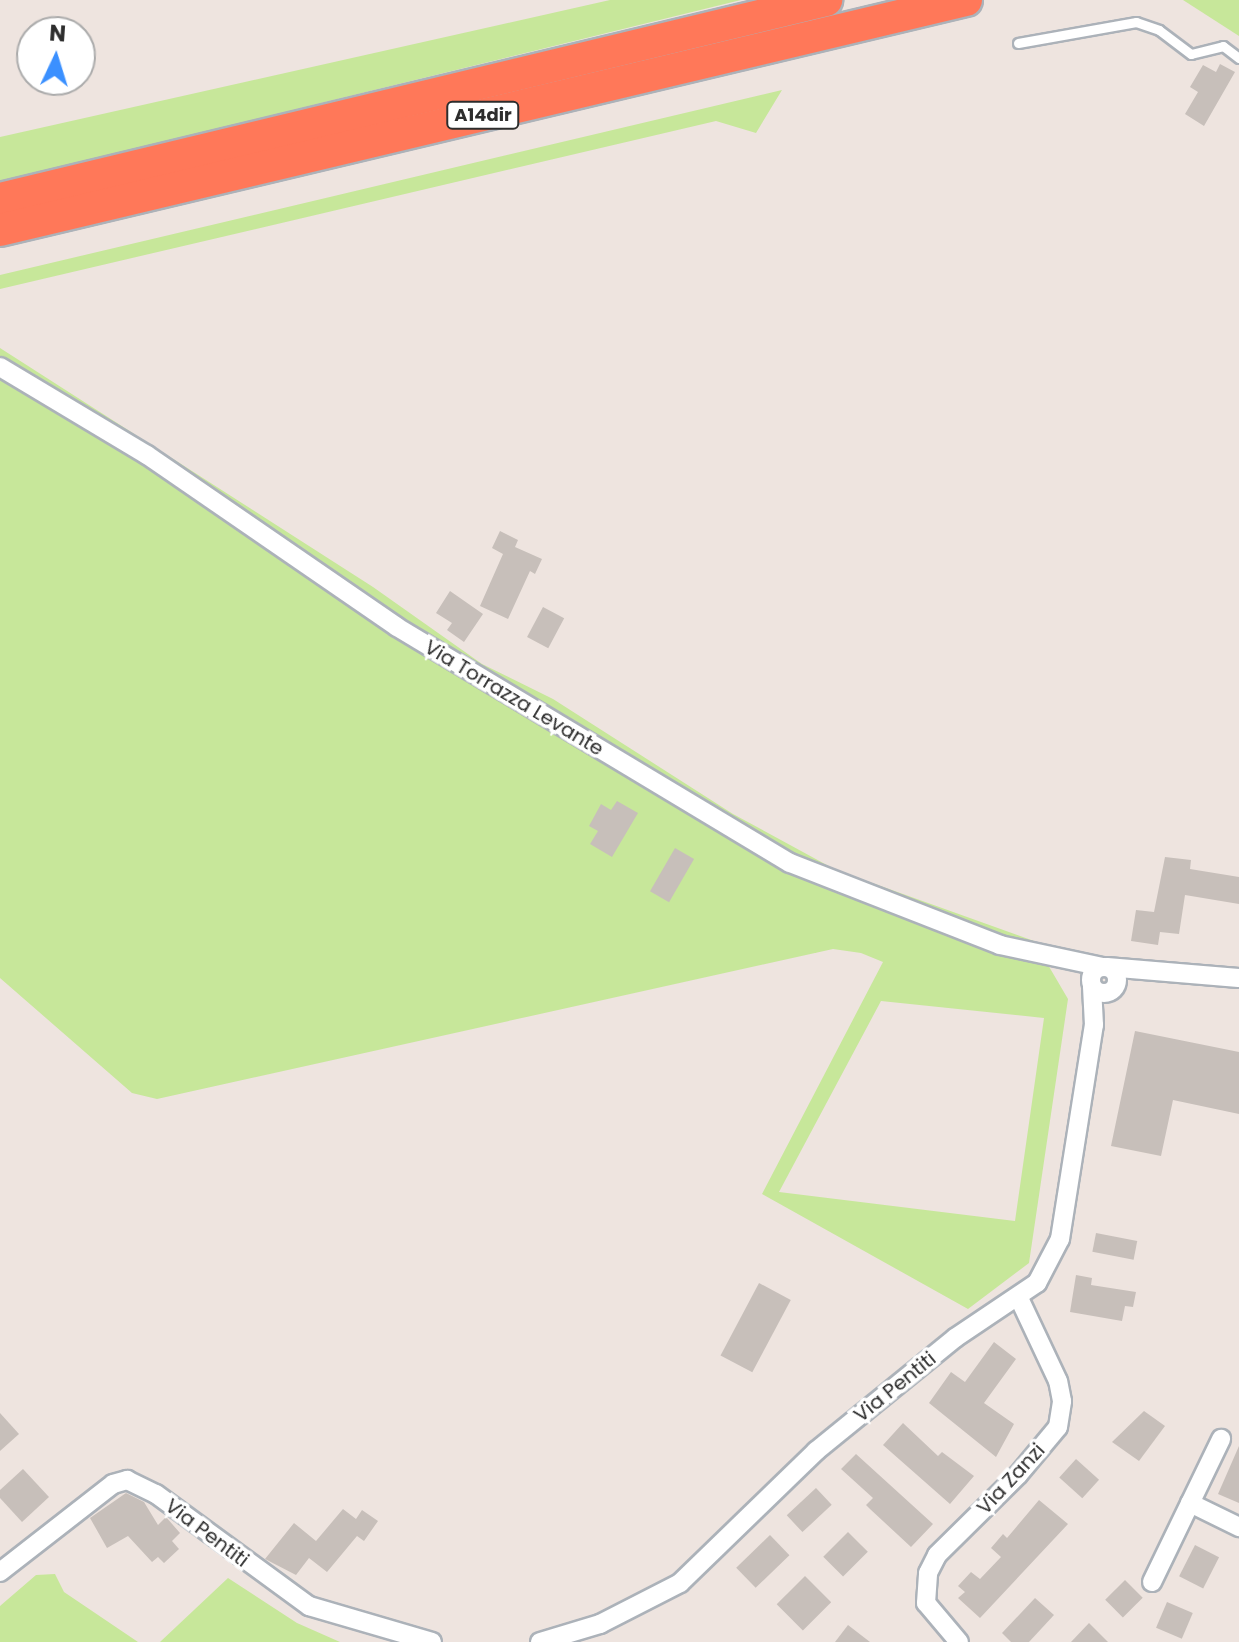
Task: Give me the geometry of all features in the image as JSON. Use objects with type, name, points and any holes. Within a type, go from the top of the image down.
[{"type":"highway","name":"A14dir","points":[[0,199],[826,0]]},
{"type":"highway","name":"A14dir","points":[[0,230],[966,0]]},
{"type":"street","name":"Via Torrazza Levante","points":[[0,367],[147,455],[397,627],[790,863],[943,925],[1064,959],[1105,967],[1239,978]]},
{"type":"street","name":"Via Torrazza Levante","points":[[1064,959],[1102,986],[1156,972]]},
{"type":"street","points":[[1102,986],[1095,970],[1105,967]]},
{"type":"street","name":"Via Pentiti","points":[[540,1642],[600,1624],[680,1583],[816,1451],[955,1338],[1019,1298],[1043,1275],[1060,1239],[1102,986]]},
{"type":"street","name":"Via Zanzi","points":[[959,1642],[926,1603],[928,1573],[937,1555],[1044,1445],[1060,1414],[1058,1381],[1019,1298]]},
{"type":"street","points":[[1152,1582],[1221,1439]]},
{"type":"street","name":"Via Pentiti","points":[[0,1572],[113,1484],[127,1480],[156,1494],[309,1606],[432,1642]]},
{"type":"street","points":[[1190,1503],[1239,1527]]},
{"type":"lane","points":[[1018,43],[1136,22],[1159,30],[1191,54],[1223,46],[1239,58]]},
{"type":"green space","points":[[610,0],[741,0],[0,182],[0,137]]},
{"type":"green space","points":[[1183,0],[1239,0],[1239,36]]},
{"type":"green space","points":[[782,90],[756,133],[716,121],[0,289],[0,275]]},
{"type":"green space","points":[[0,348],[373,587],[482,664],[553,699],[733,814],[836,870],[1034,941],[1068,999],[1029,1263],[968,1309],[762,1194],[883,962],[861,953],[833,949],[157,1099],[132,1093],[0,978]],"holes":[[[881,1001],[1044,1018],[1015,1221],[779,1192]]]},
{"type":"green space","points":[[55,1574],[64,1592],[138,1642],[0,1642],[0,1606],[36,1575]]},
{"type":"green space","points":[[228,1578],[297,1623],[340,1642],[160,1642]]},
{"type":"building","points":[[1220,64],[1235,72],[1204,126],[1185,114],[1198,92],[1190,87],[1203,65],[1216,72]]},
{"type":"building","points":[[500,531],[518,540],[515,547],[542,559],[535,574],[530,571],[508,619],[480,606],[503,554],[492,548]]},
{"type":"building","points":[[450,591],[483,614],[464,642],[447,630],[452,623],[436,613]]},
{"type":"building","points":[[543,607],[564,618],[548,648],[527,637]]},
{"type":"building","points":[[617,801],[638,813],[612,857],[590,844],[598,831],[589,826],[601,804],[611,810]]},
{"type":"building","points":[[675,848],[694,859],[669,902],[650,891]]},
{"type":"building","points":[[1165,857],[1191,860],[1190,869],[1239,877],[1239,904],[1185,895],[1179,934],[1160,932],[1158,945],[1131,941],[1136,910],[1154,912]]},
{"type":"building","points":[[1135,1031],[1239,1052],[1239,1114],[1173,1100],[1161,1156],[1111,1146]]},
{"type":"building","points":[[1096,1233],[1137,1241],[1134,1260],[1092,1252]]},
{"type":"building","points":[[1076,1275],[1092,1278],[1091,1285],[1136,1292],[1133,1307],[1125,1306],[1122,1321],[1070,1312]]},
{"type":"building","points":[[759,1283],[791,1300],[752,1372],[721,1355]]},
{"type":"building","points":[[994,1342],[1016,1359],[984,1403],[1014,1424],[996,1457],[929,1403],[951,1372],[965,1382]]},
{"type":"building","points":[[1144,1411],[1165,1426],[1139,1461],[1112,1442]]},
{"type":"building","points":[[0,1413],[19,1434],[0,1451]]},
{"type":"building","points":[[903,1423],[938,1456],[942,1452],[974,1476],[950,1504],[883,1445]]},
{"type":"building","points":[[1239,1446],[1239,1503],[1218,1494]]},
{"type":"building","points":[[856,1454],[933,1524],[911,1547],[866,1505],[873,1498],[841,1469]]},
{"type":"building","points":[[1076,1459],[1099,1480],[1082,1498],[1059,1478]]},
{"type":"building","points":[[23,1469],[49,1497],[22,1522],[0,1498],[0,1490]]},
{"type":"building","points":[[816,1488],[832,1505],[802,1532],[787,1515]]},
{"type":"building","points":[[126,1493],[144,1502],[158,1525],[166,1517],[180,1533],[172,1541],[179,1549],[164,1563],[158,1557],[152,1562],[128,1536],[107,1548],[90,1518]]},
{"type":"building","points":[[1039,1500],[1068,1524],[980,1618],[958,1598],[965,1592],[958,1586],[971,1572],[980,1579],[1001,1557],[991,1548],[1003,1534],[1007,1538]]},
{"type":"building","points":[[343,1509],[356,1519],[362,1510],[378,1521],[364,1541],[357,1536],[327,1572],[309,1558],[296,1575],[265,1559],[294,1523],[316,1541]]},
{"type":"building","points":[[848,1532],[868,1552],[843,1577],[823,1557]]},
{"type":"building","points":[[770,1535],[789,1555],[756,1588],[736,1568]]},
{"type":"building","points":[[1195,1545],[1219,1557],[1203,1588],[1179,1576]]},
{"type":"building","points":[[805,1576],[831,1602],[803,1630],[777,1604]]},
{"type":"building","points":[[1125,1580],[1143,1598],[1123,1617],[1105,1600]]},
{"type":"building","points":[[1035,1598],[1054,1615],[1029,1642],[1011,1642],[1002,1633]]},
{"type":"building","points":[[1167,1602],[1193,1613],[1182,1639],[1156,1628]]},
{"type":"building","points":[[1089,1623],[1108,1642],[1071,1642]]},
{"type":"building","points":[[848,1625],[870,1642],[835,1642]]}]
